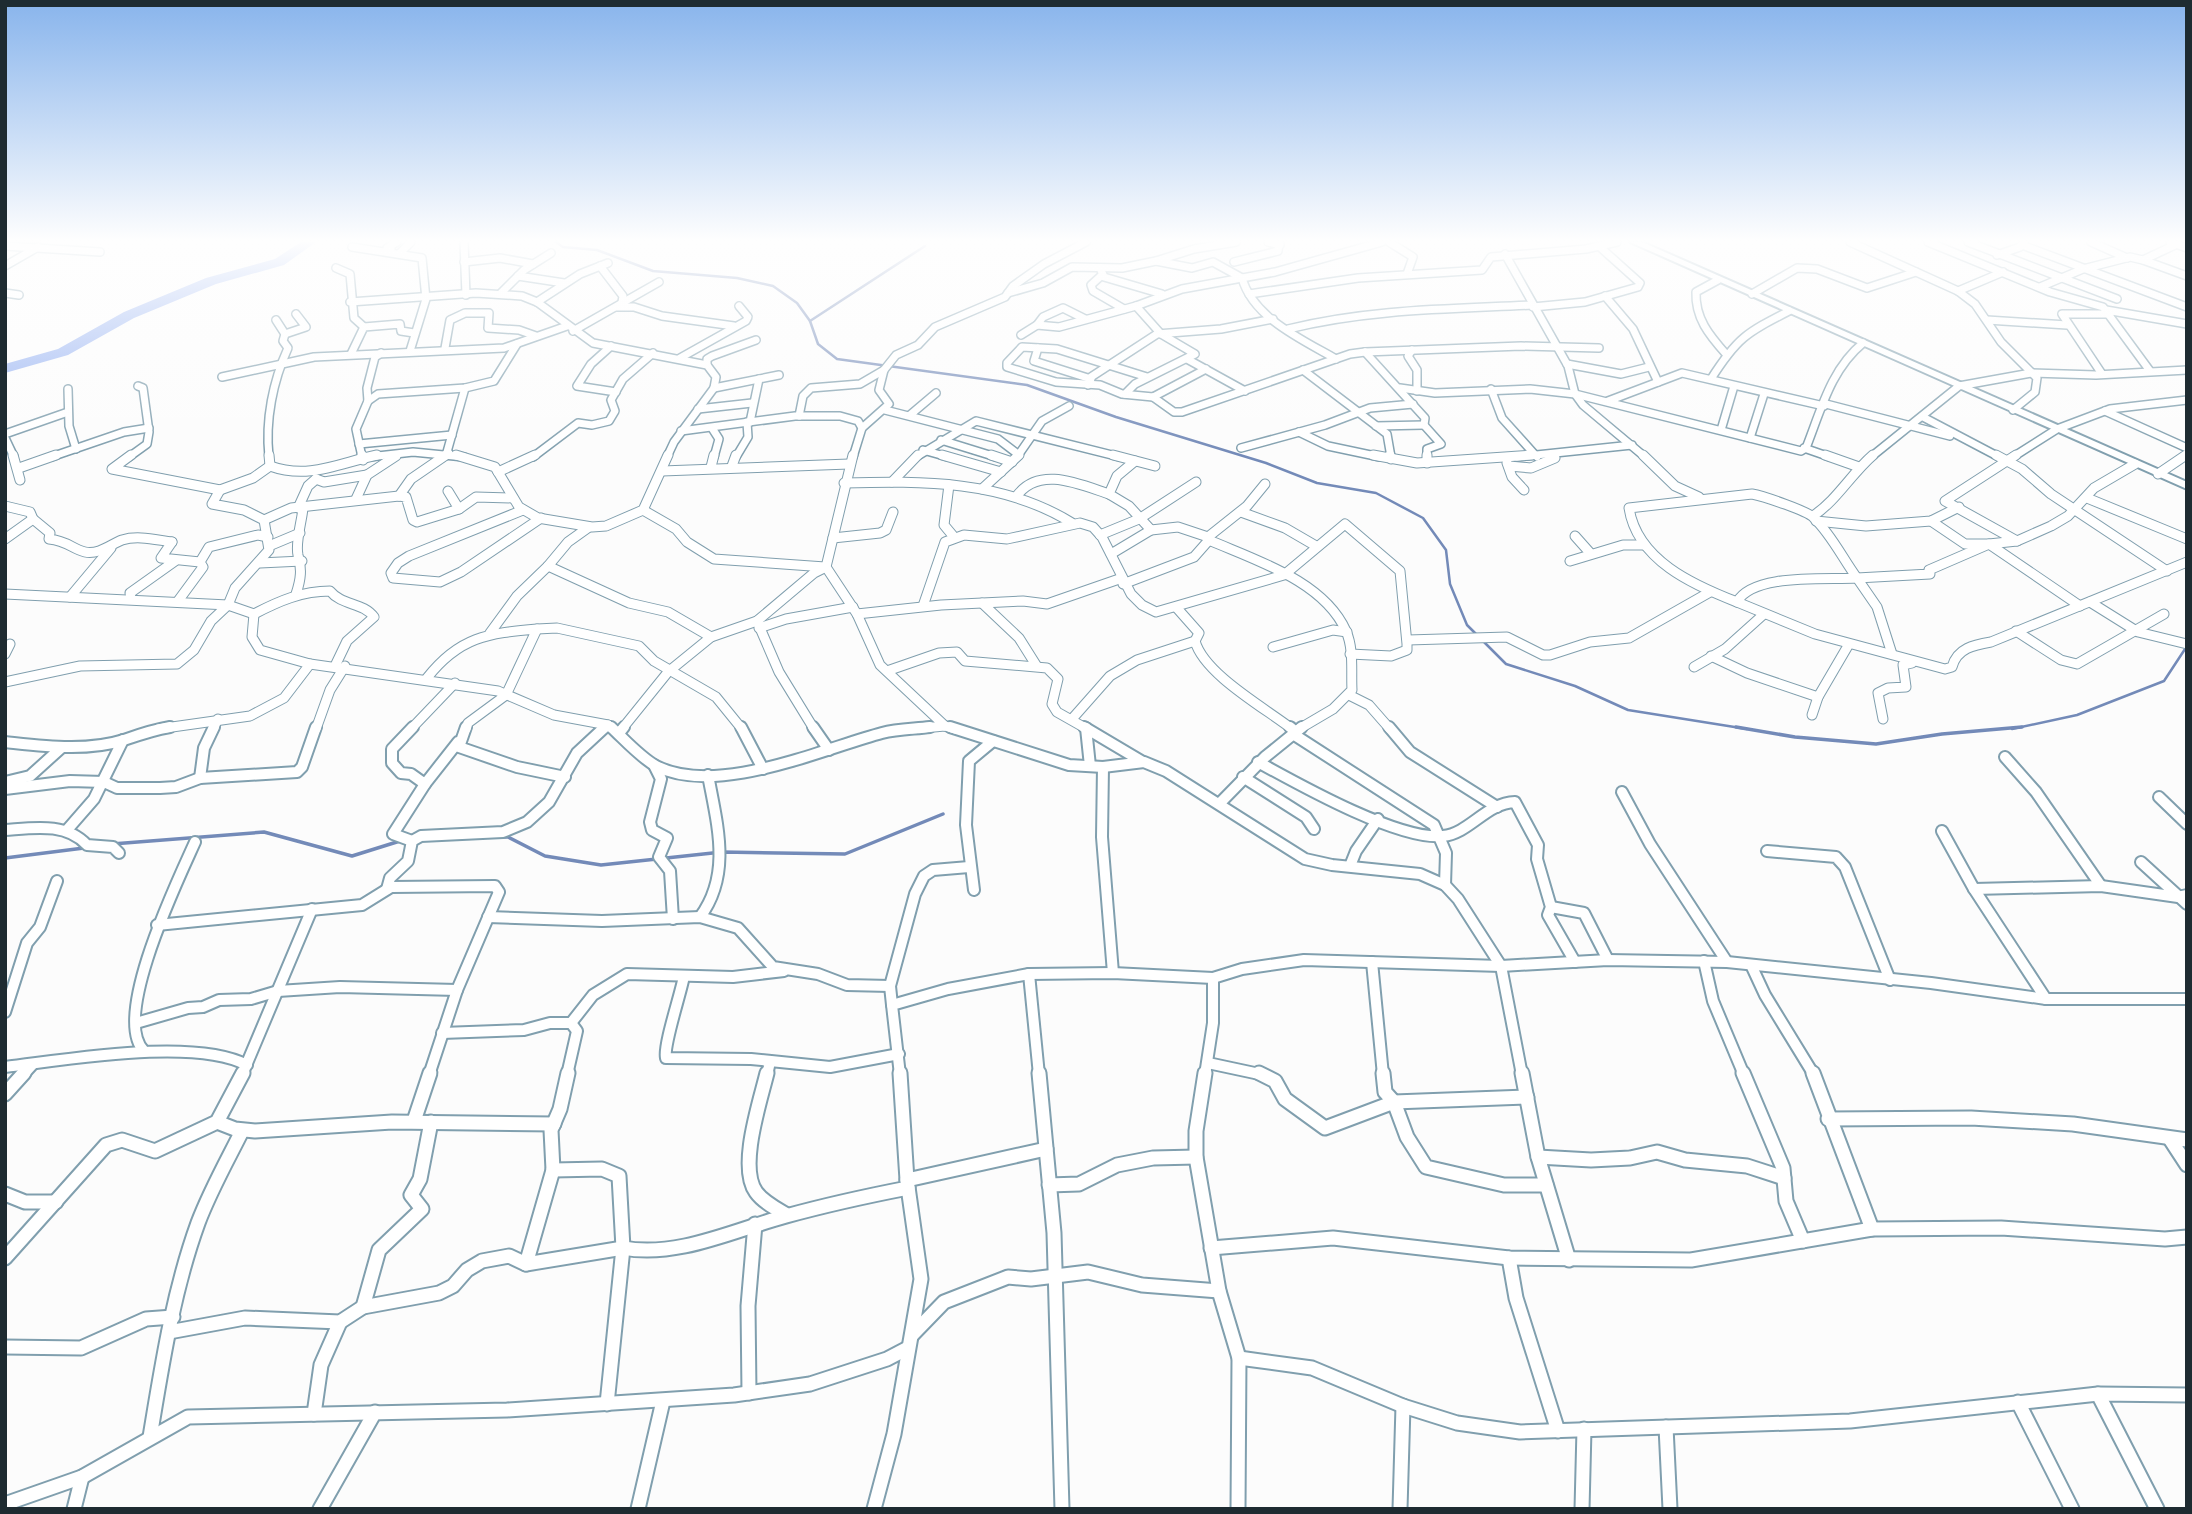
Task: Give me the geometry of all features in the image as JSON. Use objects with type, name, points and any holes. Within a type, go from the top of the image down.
[{"type":"main road","points":[[1793,313],[2187,486]]},
{"type":"street","points":[[353,313],[354,318],[364,327]]},
{"type":"street","points":[[410,351],[421,313]]},
{"type":"street","points":[[445,348],[447,326],[454,316],[461,313],[489,313],[488,328],[519,330],[536,336]]},
{"type":"street","points":[[550,313],[593,343],[707,365]]},
{"type":"street","points":[[573,331],[605,313]]},
{"type":"street","points":[[652,313],[734,326]]},
{"type":"street","points":[[680,358],[746,321],[748,317],[744,313]]},
{"type":"street","points":[[799,416],[803,396],[811,388],[860,384],[884,370],[896,355],[918,345],[935,327],[974,313]]},
{"type":"street","points":[[1037,325],[1042,317],[1052,313]]},
{"type":"street","points":[[1073,313],[1086,319]]},
{"type":"street","points":[[1021,335],[1024,329],[1037,325],[1059,327],[1110,313]]},
{"type":"street","points":[[1125,394],[1147,377],[1195,352],[1161,334],[1142,313]]},
{"type":"street","points":[[1267,313],[1335,359]]},
{"type":"street","points":[[1288,329],[1335,317],[1377,313]]},
{"type":"street","points":[[1536,313],[1567,364],[1575,394],[1589,411],[1632,445],[1675,486],[1702,498]]},
{"type":"street","points":[[1619,313],[1633,329],[1648,367],[1658,382]]},
{"type":"street","points":[[1698,313],[1710,337],[1726,354]]},
{"type":"street","points":[[1711,379],[1732,346],[1753,329],[1786,313]]},
{"type":"street","points":[[1981,313],[2001,342],[2031,373],[2038,386],[2035,392],[2013,410]]},
{"type":"street","points":[[2082,313],[2062,314],[2102,374]]},
{"type":"street","points":[[2107,313],[2150,371]]},
{"type":"street","points":[[2116,313],[2187,324]]},
{"type":"street","points":[[285,334],[306,327],[296,314]]},
{"type":"street","points":[[1147,377],[1108,365],[1063,351],[1038,348],[1018,349],[1007,363],[1007,367],[1056,382],[1090,382],[1108,365],[1161,334],[1221,329],[1273,319]]},
{"type":"street","points":[[270,466],[267,451],[280,363],[287,353],[283,341],[285,334],[276,320]]},
{"type":"street","points":[[1987,320],[2067,325]]},
{"type":"street","points":[[364,327],[395,322],[400,324],[401,331],[414,333]]},
{"type":"street","points":[[222,377],[280,363],[351,354],[445,348],[489,349],[517,344],[567,326]]},
{"type":"street","points":[[351,354],[364,327]]},
{"type":"street","points":[[270,466],[296,475],[316,476],[363,460],[406,453],[448,452],[495,467],[523,510],[541,518],[589,527],[606,526],[643,510],[665,459],[681,431],[714,388],[716,377],[707,365],[707,359],[756,340]]},
{"type":"street","points":[[1804,448],[1846,357],[1863,343]]},
{"type":"street","points":[[368,401],[378,394],[465,388],[499,377],[517,344]]},
{"type":"street","points":[[611,346],[591,364],[577,386],[616,392]]},
{"type":"street","points":[[1153,397],[1174,412],[1182,412],[1335,359],[1365,352],[1556,346],[1599,348]]},
{"type":"street","points":[[1719,346],[1732,346]]},
{"type":"street","points":[[1038,348],[1034,361],[1125,394],[1153,397],[1179,386],[1206,369]]},
{"type":"street","points":[[1412,350],[1408,356],[1417,370],[1417,391]]},
{"type":"street","points":[[1365,352],[1400,388],[1424,418],[1424,425],[1441,443],[1427,449],[1427,463]]},
{"type":"street","points":[[498,472],[532,458],[579,423],[592,425],[609,421],[614,416],[611,400],[623,379],[653,353]]},
{"type":"street","points":[[363,460],[356,429],[368,401],[367,388],[374,354]]},
{"type":"street","points":[[1186,359],[1245,391]]},
{"type":"street","points":[[1567,364],[1621,374],[1648,367]]},
{"type":"street","points":[[884,370],[878,390],[889,404],[862,428],[844,483],[826,567],[855,611],[871,651],[887,671],[946,726]]},
{"type":"street","points":[[1303,370],[1387,434],[1391,459]]},
{"type":"street","points":[[1815,518],[1859,467],[1959,386],[2031,373],[2102,374],[2187,370]]},
{"type":"street","points":[[1608,401],[1678,373],[1965,439]]},
{"type":"street","points":[[714,388],[779,375]]},
{"type":"street","points":[[732,466],[740,447],[748,437],[752,403],[759,379]]},
{"type":"street","points":[[138,386],[146,397],[149,428],[147,444],[112,468],[220,490],[253,478],[270,466]]},
{"type":"street","points":[[1721,430],[1734,386]]},
{"type":"street","points":[[399,496],[411,479],[448,452],[465,388]]},
{"type":"street","points":[[1400,388],[1417,391],[1491,389],[1575,394],[1794,451],[1804,448],[1859,467]]},
{"type":"street","points":[[68,389],[68,412],[76,449]]},
{"type":"street","points":[[1491,389],[1493,405],[1499,415],[1537,457]]},
{"type":"street","points":[[910,415],[936,393]]},
{"type":"street","points":[[1750,438],[1764,394]]},
{"type":"street","points":[[2017,541],[1945,501],[2057,429],[2105,411],[2187,400]]},
{"type":"street","points":[[698,409],[752,403]]},
{"type":"street","points":[[1241,448],[1350,417],[1356,412],[1386,405],[1413,404]]},
{"type":"street","points":[[982,489],[1012,462],[1042,421],[1069,406]]},
{"type":"street","points":[[885,410],[998,439],[1019,454]]},
{"type":"street","points":[[2105,411],[2187,448]]},
{"type":"street","points":[[20,480],[19,468],[5,436],[68,412]]},
{"type":"street","points":[[681,431],[799,416],[846,417],[858,421],[862,428]]},
{"type":"street","points":[[1923,417],[2022,469],[2167,571]]},
{"type":"street","points":[[892,482],[905,463],[976,421],[1155,466]]},
{"type":"street","points":[[1376,426],[1424,425]]},
{"type":"street","points":[[19,468],[124,432],[149,428]]},
{"type":"street","points":[[712,428],[719,439],[712,467]]},
{"type":"street","points":[[1299,432],[1331,449],[1427,463],[1507,463],[1568,452],[1632,445]]},
{"type":"street","points":[[359,443],[452,435]]},
{"type":"street","points":[[941,440],[1012,462]]},
{"type":"street","points":[[923,450],[1001,472]]},
{"type":"street","points":[[1507,463],[1531,468],[1568,452]]},
{"type":"street","points":[[356,499],[367,475],[384,461],[406,453]]},
{"type":"street","points":[[2158,474],[2187,455]]},
{"type":"street","points":[[1109,494],[1117,476],[1135,461]]},
{"type":"street","points":[[1507,463],[1512,477],[1524,490]]},
{"type":"street","points":[[662,471],[732,466],[849,464]]},
{"type":"street","points":[[1931,521],[1968,546],[1978,548],[2017,541],[2059,521],[2087,498],[2094,488],[2135,464]]},
{"type":"street","points":[[316,476],[324,482],[367,475]]},
{"type":"street","points":[[296,594],[302,561],[298,554],[300,508],[316,476]]},
{"type":"street","points":[[1016,497],[1030,481],[1040,478],[1087,485],[1129,506],[1151,530]]},
{"type":"street","points":[[844,483],[892,482],[982,489],[1016,497],[1059,513],[1072,523]]},
{"type":"street","points":[[1100,535],[1139,519],[1196,482]]},
{"type":"street","points":[[620,732],[668,672],[711,637],[786,619],[855,611],[1023,601],[1047,604],[1194,557],[1209,538],[1259,496],[1265,484]]},
{"type":"street","points":[[948,485],[944,525],[954,537]]},
{"type":"street","points":[[220,490],[212,504],[244,510],[264,520]]},
{"type":"street","points":[[448,491],[458,509]]},
{"type":"street","points":[[264,520],[282,510],[356,499],[399,496],[406,497],[407,507],[413,520],[417,522],[458,509],[476,497],[513,498]]},
{"type":"street","points":[[1959,507],[1931,521],[1874,523],[1866,526],[1815,518],[1763,496],[1702,498],[1629,508],[1630,519],[1643,545],[1688,581],[1815,634],[1892,654],[1912,663],[1945,669],[1952,667],[1956,654],[1970,646],[2080,606],[2187,562]]},
{"type":"street","points":[[2087,498],[2187,539]]},
{"type":"street","points":[[5,506],[30,512],[33,519],[50,533],[49,539],[66,541],[86,552],[111,548]]},
{"type":"street","points":[[523,510],[422,550],[398,563],[391,573],[393,578],[440,582],[461,572],[541,518]]},
{"type":"street","points":[[643,510],[676,529],[687,542],[714,559],[826,567]]},
{"type":"street","points":[[833,538],[880,533],[886,530],[893,512]]},
{"type":"street","points":[[1241,512],[1285,528],[1316,545]]},
{"type":"street","points":[[1815,518],[1877,607],[1892,654]]},
{"type":"street","points":[[5,539],[33,519]]},
{"type":"street","points":[[5,682],[80,666],[177,664],[194,650],[211,621],[228,605],[235,588],[260,563],[269,541],[264,520]]},
{"type":"street","points":[[923,606],[945,542],[954,537],[979,534],[996,541],[1056,530],[1072,523],[1091,525],[1111,554],[1122,581],[1144,609],[1156,612],[1284,575],[1316,545],[1345,524],[1400,571],[1403,578],[1402,608],[1408,639],[1407,650],[1391,656],[1350,654]]},
{"type":"street","points":[[568,542],[573,524]]},
{"type":"street","points":[[490,633],[517,596],[568,542],[589,527]]},
{"type":"street","points":[[1111,554],[1151,530],[1178,527],[1209,538],[1284,575],[1317,596],[1341,621],[1347,632],[1352,690],[1349,695],[1258,762],[1220,803]]},
{"type":"street","points":[[178,601],[197,579],[203,567],[200,562],[204,551],[218,544],[258,535],[269,541],[291,539],[300,533]]},
{"type":"street","points":[[1575,536],[1591,554]]},
{"type":"street","points":[[70,597],[111,548],[123,540],[142,538],[172,542],[160,558],[200,562]]},
{"type":"street","points":[[1737,602],[1742,593],[1760,583],[1858,580],[1930,574],[1929,570],[1989,544]]},
{"type":"street","points":[[1989,544],[2080,606]]},
{"type":"street","points":[[1570,561],[1623,545],[1643,545]]},
{"type":"street","points":[[131,600],[130,593],[140,583],[175,561]]},
{"type":"street","points":[[260,563],[302,561]]},
{"type":"street","points":[[548,566],[629,603],[668,612],[711,637]]},
{"type":"street","points":[[758,625],[814,573],[826,567]]},
{"type":"street","points":[[5,594],[228,605],[254,614],[296,594],[330,591],[338,601],[363,606],[374,617],[347,641],[302,767],[297,772],[200,778],[176,787],[160,788],[117,788],[104,782],[70,780],[5,789]]},
{"type":"street","points":[[1408,639],[1440,641],[1490,635],[1517,640],[1544,655],[1550,655],[1590,642],[1629,638],[1710,592]]},
{"type":"street","points":[[2090,602],[2138,632],[2187,644]]},
{"type":"street","points":[[982,603],[1019,638],[1036,665]]},
{"type":"street","points":[[1176,607],[1199,633],[1195,641],[1198,652],[1215,671],[1294,733],[1417,811],[1444,836],[1448,870],[1446,885]]},
{"type":"street","points":[[254,614],[250,634],[254,646],[310,664],[455,682],[506,695],[554,715],[608,725],[620,732],[654,765],[661,779],[650,822],[652,830],[667,838],[659,857],[670,871],[673,919]]},
{"type":"street","points":[[1694,667],[1742,636],[1764,614]]},
{"type":"street","points":[[2015,631],[2070,665],[2077,664],[2138,632],[2164,614]]},
{"type":"street","points":[[758,625],[772,663],[791,696],[829,750]]},
{"type":"street","points":[[427,678],[452,649],[490,633],[557,628],[639,646],[645,656],[668,672],[706,690],[725,707],[743,730],[762,769]]},
{"type":"street","points":[[537,629],[506,695],[468,723],[458,742],[425,784],[393,834],[412,841],[421,836],[440,834],[503,832],[527,822],[549,802],[577,753],[608,725]]},
{"type":"street","points":[[1273,648],[1333,630],[1347,632]]},
{"type":"street","points":[[1072,719],[1110,676],[1137,660],[1195,641]]},
{"type":"street","points":[[1812,715],[1818,697],[1849,644]]},
{"type":"street","points":[[5,645],[9,645],[5,654]]},
{"type":"street","points":[[887,671],[939,653],[957,652],[965,662],[1047,667],[1058,679],[1052,704],[1057,712],[1220,803],[1305,859],[1420,874],[1446,885],[1501,966],[1538,1157],[1569,1260]]},
{"type":"street","points":[[1712,656],[1747,673],[1818,697]]},
{"type":"street","points":[[1883,719],[1878,693],[1888,688],[1906,687],[1903,666],[1912,663]]},
{"type":"street","points":[[5,742],[61,748],[123,740],[139,732],[250,716],[284,698],[310,664]]},
{"type":"street","points":[[425,784],[411,774],[401,773],[392,762],[392,749],[455,682]]},
{"type":"street","points":[[1349,695],[1377,712],[1410,752],[1427,760],[1496,807]]},
{"type":"street","points":[[200,778],[205,748],[218,719]]},
{"type":"street","points":[[654,765],[669,771],[708,775],[762,769],[790,764],[884,732],[946,726],[1044,759],[1104,767],[1144,762]]},
{"type":"street","points":[[1086,727],[1090,766]]},
{"type":"street","points":[[67,830],[83,814],[104,782],[123,740]]},
{"type":"street","points":[[974,890],[969,867],[965,784],[969,761],[993,741]]},
{"type":"street","points":[[458,742],[459,747],[472,753],[565,777]]},
{"type":"street","points":[[5,782],[16,781],[41,770],[61,748]]},
{"type":"street","points":[[2005,757],[2036,792],[2101,886]]},
{"type":"street","points":[[1258,762],[1378,818],[1420,834],[1444,836],[1496,807],[1510,801],[1515,802],[1538,845],[1537,859],[1551,907],[1549,915],[1552,925],[1575,962]]},
{"type":"street","points":[[1104,767],[1102,837],[1113,973]]},
{"type":"street","points":[[700,917],[711,906],[719,886],[720,855],[708,775]]},
{"type":"street","points":[[1243,777],[1306,817],[1314,829]]},
{"type":"street","points":[[1622,792],[1650,844],[1727,962]]},
{"type":"street","points":[[2159,797],[2187,824]]},
{"type":"street","points":[[1350,866],[1356,851],[1378,818]]},
{"type":"street","points":[[5,830],[67,830],[82,837],[87,845],[113,848],[119,853]]},
{"type":"street","points":[[1942,831],[1974,889],[2046,999]]},
{"type":"street","points":[[387,889],[390,878],[408,861],[412,841]]},
{"type":"street","points":[[144,1051],[138,1045],[133,1018],[157,925],[195,842]]},
{"type":"street","points":[[1767,851],[1836,857],[1845,867],[1890,979]]},
{"type":"street","points":[[2141,862],[2184,899]]},
{"type":"street","points":[[874,1509],[894,1434],[920,1279],[907,1184],[899,1054],[890,986],[915,894],[924,876],[933,870],[969,867]]},
{"type":"street","points":[[5,1012],[27,943],[40,927],[57,881]]},
{"type":"street","points":[[157,925],[362,905],[387,889],[495,886],[499,892],[457,990],[414,1121]]},
{"type":"street","points":[[1974,889],[2101,886],[2184,899]]},
{"type":"street","points":[[1551,907],[1584,914],[1608,960]]},
{"type":"street","points":[[5,1258],[106,1145],[114,1140],[155,1151],[216,1122],[247,1065],[313,909]]},
{"type":"street","points":[[488,917],[602,921],[700,917],[738,928],[774,967],[785,971]]},
{"type":"street","points":[[892,1005],[948,989],[1029,974],[1113,973],[1213,978],[1242,969],[1304,960],[1501,966],[1608,960],[1727,962],[1752,968],[1890,979],[2046,999],[2187,999]]},
{"type":"street","points":[[1704,961],[1713,1000],[1771,1136],[1784,1178],[1786,1201],[1803,1241]]},
{"type":"street","points":[[1372,962],[1385,1092],[1394,1101],[1407,1137],[1426,1167],[1504,1185],[1546,1185]]},
{"type":"street","points":[[1752,968],[1765,995],[1806,1058],[1872,1229]]},
{"type":"street","points":[[571,1023],[593,995],[627,974],[733,977],[785,971],[818,974],[847,985],[890,986]]},
{"type":"street","points":[[1029,974],[1056,1274],[1062,1509]]},
{"type":"street","points":[[684,976],[676,1016],[664,1049],[666,1058],[751,1059],[830,1066],[899,1054]]},
{"type":"street","points":[[1213,978],[1213,1023],[1196,1131],[1196,1157],[1219,1291],[1239,1358],[1238,1509]]},
{"type":"street","points":[[136,1023],[188,1007],[203,1007],[219,1000],[251,999],[278,992],[340,986],[457,990]]},
{"type":"street","points":[[442,1034],[524,1030],[550,1023],[571,1023]]},
{"type":"street","points":[[526,1264],[553,1170],[550,1143],[577,1031],[571,1023]]},
{"type":"street","points":[[5,1067],[144,1051],[232,1058],[247,1065]]},
{"type":"street","points":[[770,1062],[749,1159],[749,1179],[755,1193],[787,1216]]},
{"type":"street","points":[[1208,1063],[1270,1077],[1284,1092],[1285,1099],[1325,1128],[1394,1101],[1406,1104],[1527,1097]]},
{"type":"street","points":[[5,1094],[33,1064]]},
{"type":"street","points":[[1828,1119],[1971,1118],[2073,1124],[2187,1140]]},
{"type":"street","points":[[216,1122],[227,1129],[242,1131],[325,1124],[414,1121],[554,1124]]},
{"type":"street","points":[[363,1307],[379,1250],[422,1209],[411,1195],[421,1179],[431,1122]]},
{"type":"street","points":[[150,1437],[169,1332],[199,1221],[242,1131]]},
{"type":"street","points":[[2170,1139],[2187,1165]]},
{"type":"street","points":[[314,1414],[321,1365],[340,1322],[363,1307],[414,1300],[439,1293],[453,1286],[467,1269],[482,1261],[509,1256],[526,1264],[623,1248],[636,1252],[692,1243],[755,1224],[1046,1149]]},
{"type":"street","points":[[1538,1157],[1591,1160],[1630,1158],[1657,1152],[1685,1160],[1747,1166],[1784,1178]]},
{"type":"street","points":[[1049,1185],[1079,1184],[1117,1165],[1153,1158],[1196,1157]]},
{"type":"street","points":[[553,1170],[602,1169],[619,1176],[623,1248],[607,1404]]},
{"type":"street","points":[[5,1194],[25,1202],[56,1202]]},
{"type":"street","points":[[750,1394],[748,1306],[755,1224]]},
{"type":"street","points":[[1211,1248],[1333,1238],[1509,1258],[1691,1261],[1872,1229],[2001,1228],[2165,1239],[2187,1237]]},
{"type":"street","points":[[1509,1258],[1516,1298],[1558,1431]]},
{"type":"street","points":[[9,1506],[82,1477],[188,1417],[507,1410],[750,1394],[810,1384],[887,1359],[910,1342],[944,1302],[1009,1277],[1031,1279],[1088,1272],[1142,1285],[1219,1291]]},
{"type":"street","points":[[6,1349],[81,1348],[146,1319],[173,1317]]},
{"type":"street","points":[[169,1332],[245,1318],[340,1322]]},
{"type":"street","points":[[1239,1358],[1312,1368],[1403,1406],[1470,1425],[1520,1432],[1850,1421],[2098,1394],[2187,1395]]},
{"type":"street","points":[[2098,1394],[2157,1509]]},
{"type":"street","points":[[638,1509],[663,1401]]},
{"type":"street","points":[[2018,1402],[2072,1509]]},
{"type":"street","points":[[1400,1509],[1403,1406]]},
{"type":"street","points":[[320,1509],[374,1412]]},
{"type":"street","points":[[1666,1427],[1670,1509]]},
{"type":"street","points":[[1582,1509],[1584,1429]]},
{"type":"street","points":[[74,1509],[82,1477]]},
{"type":"waterway","points":[[5,369],[63,352],[135,313]]},
{"type":"waterway","points":[[804,313],[810,321]]},
{"type":"waterway","points":[[810,321],[823,313]]},
{"type":"waterway","points":[[810,321],[818,344],[837,359],[1027,385],[1116,417],[1266,463],[1317,483],[1376,493],[1423,518],[1446,550],[1450,584],[1467,625],[1506,664],[1575,686],[1628,710],[1747,729]]},
{"type":"waterway","points":[[2021,727],[2077,715],[2164,681],[2187,646]]},
{"type":"waterway","points":[[1736,727],[1795,737],[1876,744],[1942,734],[2021,727]]},
{"type":"waterway","points":[[2012,729],[2021,727]]},
{"type":"waterway","points":[[501,837],[508,837],[545,856],[601,865],[722,852],[845,854],[943,814]]},
{"type":"waterway","points":[[112,844],[264,832],[352,856],[400,841]]},
{"type":"waterway","points":[[5,858],[84,848]]}]
